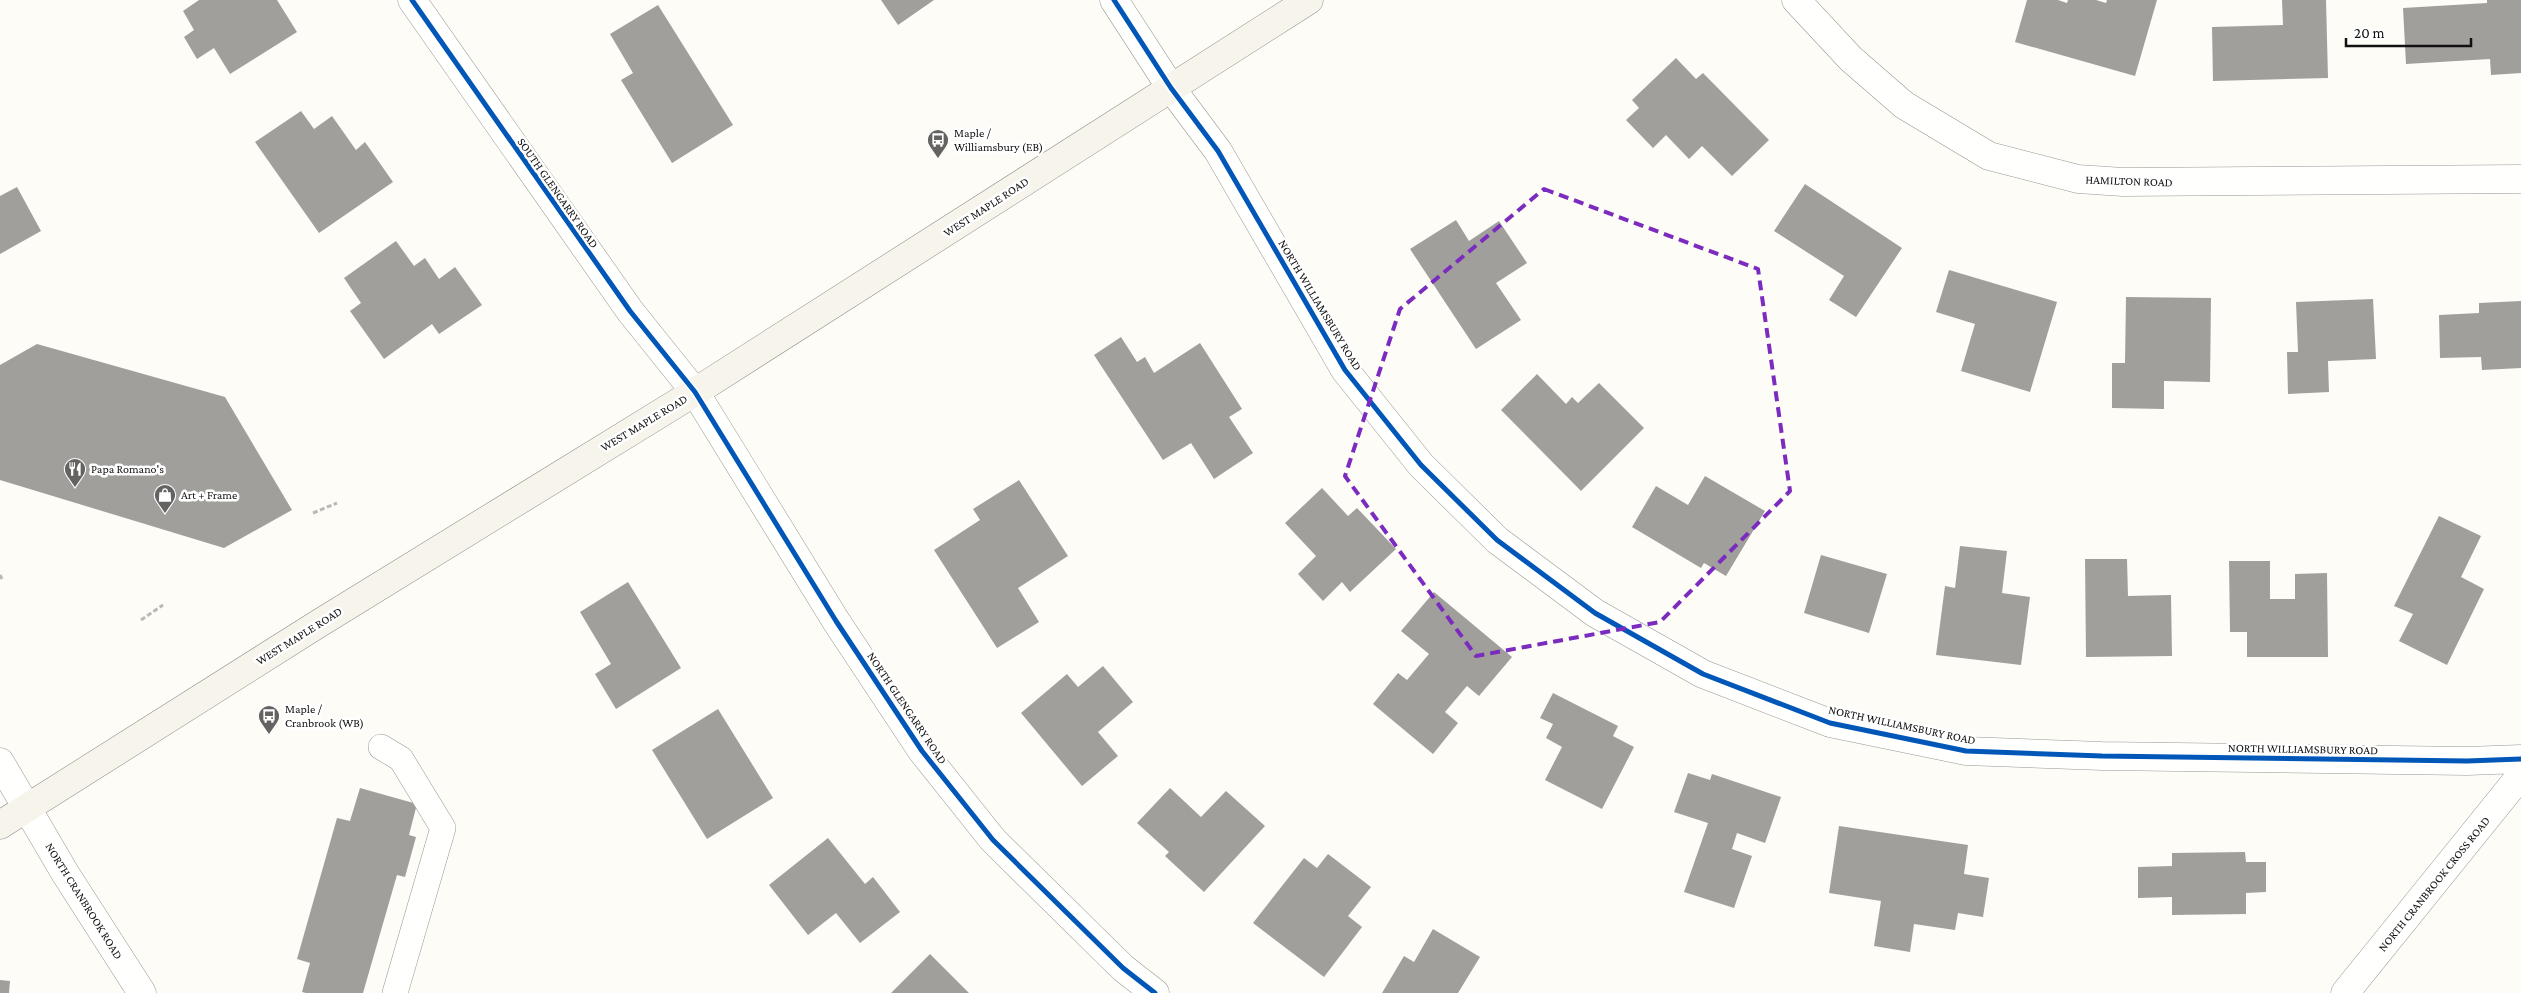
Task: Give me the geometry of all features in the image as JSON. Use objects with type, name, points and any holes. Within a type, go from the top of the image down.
[{"type":"main road","name":"WEST MAPLE ROAD","points":[[0,825],[325,619],[695,392],[1309,0]]},
{"type":"street","name":"SOUTH GLENGARRY ROAD","points":[[412,0],[630,311],[695,392]]},
{"type":"street","name":"NORTH WILLIAMSBURY ROAD","points":[[1114,0],[1171,88],[1218,151],[1345,370],[1421,464],[1498,540],[1595,613],[1703,674],[1830,722],[1966,751],[2132,757],[2521,760]]},
{"type":"street","name":"HAMILTON ROAD","points":[[1796,0],[1852,60],[1904,105],[1989,156],[2032,168],[2078,179],[2123,182],[2521,179]]},
{"type":"street","name":"NORTH GLENGARRY ROAD","points":[[695,392],[836,622],[922,750],[993,840],[1123,968],[1154,993]]},
{"type":"street","name":"NORTH CRANBROOK ROAD","points":[[0,762],[26,809],[142,993]]},
{"type":"street","name":"NORTH CRANBROOK CROSS ROAD","points":[[2345,993],[2521,775]]},
{"type":"lane","points":[[381,747],[401,759],[443,828],[394,993]]},
{"type":"path","points":[[312,513],[337,503]]},
{"type":"path","points":[[141,620],[162,606]]},
{"type":"highlighted area","points":[[1544,189],[1758,269],[1790,491],[1660,622],[1476,656],[1345,476],[1400,309]]},
{"type":"building","points":[[199,0],[277,0],[297,32],[230,74],[214,48],[197,59],[184,37],[194,30],[183,11]]},
{"type":"building","points":[[881,0],[934,0],[898,25]]},
{"type":"building","points":[[2027,0],[2058,0],[2067,3],[2068,0],[2096,0],[2106,3],[2107,0],[2157,0],[2135,76],[2015,42]]},
{"type":"building","points":[[2282,0],[2326,0],[2328,78],[2213,81],[2212,27],[2283,25]]},
{"type":"building","points":[[2487,0],[2521,0],[2521,73],[2491,75],[2490,59],[2406,64],[2403,8],[2487,3]]},
{"type":"building","points":[[658,5],[733,125],[672,163],[621,80],[633,73],[610,34]]},
{"type":"building","points":[[1676,58],[1696,79],[1703,73],[1769,140],[1732,176],[1702,146],[1689,159],[1666,135],[1653,148],[1626,120],[1639,108],[1632,100]]},
{"type":"building","points":[[301,111],[314,129],[332,116],[356,150],[365,142],[393,182],[319,233],[255,142]]},
{"type":"building","points":[[1805,184],[1902,248],[1856,317],[1829,300],[1844,276],[1774,231]]},
{"type":"building","points":[[17,187],[41,231],[0,254],[0,196]]},
{"type":"building","points":[[1456,220],[1469,241],[1499,221],[1527,263],[1496,283],[1521,320],[1476,349],[1410,249]]},
{"type":"building","points":[[396,241],[414,266],[425,258],[439,279],[455,267],[482,305],[439,334],[432,324],[384,359],[350,311],[361,303],[344,278]]},
{"type":"building","points":[[1949,270],[2057,302],[2030,392],[1961,371],[1975,324],[1936,312]]},
{"type":"building","points":[[2126,297],[2211,298],[2210,382],[2164,381],[2164,409],[2112,408],[2112,363],[2125,363]]},
{"type":"building","points":[[2373,299],[2376,359],[2328,361],[2329,392],[2288,394],[2287,352],[2298,352],[2296,302]]},
{"type":"building","points":[[2521,301],[2521,368],[2482,370],[2481,357],[2440,358],[2439,315],[2479,313],[2479,303]]},
{"type":"building","points":[[1121,337],[1137,362],[1145,357],[1154,373],[1200,343],[1242,409],[1229,417],[1253,453],[1214,479],[1191,443],[1163,460],[1094,355]]},
{"type":"building","points":[[37,344],[225,397],[292,510],[224,548],[0,480],[0,365]]},
{"type":"building","points":[[1537,374],[1566,404],[1572,397],[1578,403],[1599,383],[1644,428],[1581,491],[1501,410]]},
{"type":"building","points":[[1705,476],[1765,511],[1726,576],[1704,563],[1701,568],[1632,527],[1656,486],[1688,505]]},
{"type":"building","points":[[1019,480],[1068,556],[1018,588],[1039,622],[997,648],[934,550],[980,520],[973,509]]},
{"type":"building","points":[[1322,488],[1348,516],[1357,508],[1396,549],[1350,592],[1342,582],[1323,601],[1298,574],[1316,556],[1285,523]]},
{"type":"building","points":[[2439,516],[2481,536],[2461,577],[2484,589],[2447,665],[2399,641],[2413,614],[2394,606]]},
{"type":"building","points":[[1960,546],[2007,551],[2002,593],[2030,597],[2021,665],[1936,655],[1945,586],[1955,588]]},
{"type":"building","points":[[1821,555],[1887,574],[1869,633],[1804,613]]},
{"type":"building","points":[[2085,559],[2127,559],[2128,596],[2171,595],[2172,656],[2086,657]]},
{"type":"building","points":[[2229,561],[2270,561],[2270,599],[2295,599],[2295,574],[2327,573],[2328,657],[2247,657],[2247,632],[2230,632]]},
{"type":"building","points":[[628,582],[681,668],[616,709],[595,674],[611,664],[580,612]]},
{"type":"building","points":[[1434,592],[1512,657],[1479,696],[1467,686],[1445,712],[1458,723],[1433,754],[1373,704],[1398,673],[1407,680],[1429,654],[1401,631]]},
{"type":"building","points":[[1103,666],[1133,702],[1098,732],[1118,756],[1082,786],[1021,713],[1067,674],[1078,687]]},
{"type":"building","points":[[1553,693],[1618,726],[1613,736],[1634,747],[1602,809],[1545,780],[1562,747],[1546,738],[1553,724],[1540,718]]},
{"type":"building","points":[[718,709],[773,798],[707,839],[652,750]]},
{"type":"building","points":[[1688,773],[1710,780],[1712,774],[1781,797],[1765,843],[1737,833],[1732,849],[1752,856],[1734,908],[1684,892],[1708,823],[1674,812]]},
{"type":"building","points":[[360,788],[417,804],[409,835],[416,837],[405,877],[397,875],[363,993],[302,992],[310,963],[297,959],[337,818],[350,821]]},
{"type":"building","points":[[1170,788],[1201,817],[1226,791],[1265,826],[1204,892],[1165,856],[1169,852],[1137,823]]},
{"type":"building","points":[[1839,826],[1968,845],[1964,874],[1989,878],[1983,917],[1958,913],[1955,930],[1914,924],[1910,952],[1874,946],[1881,901],[1829,893]]},
{"type":"building","points":[[828,838],[865,884],[873,877],[900,912],[860,943],[836,913],[808,935],[769,885]]},
{"type":"building","points":[[2245,852],[2246,862],[2266,862],[2266,892],[2246,893],[2246,914],[2172,915],[2172,897],[2138,898],[2138,867],[2172,866],[2172,853]]},
{"type":"building","points":[[1328,854],[1371,887],[1348,916],[1362,927],[1324,977],[1253,923],[1304,858],[1317,868]]},
{"type":"building","points":[[1433,929],[1480,957],[1458,993],[1382,993],[1404,956],[1414,962]]},
{"type":"building","points":[[930,954],[969,993],[891,993]]},
{"type":"building","points":[[0,980],[10,981],[9,993],[0,993]]},
{"type":"cycle path","points":[[412,0],[630,311],[695,392],[836,621],[922,751],[993,840],[1123,968],[1155,993]]},
{"type":"cycle path","points":[[1114,0],[1171,88],[1218,151],[1345,370],[1421,465],[1497,540],[1595,613],[1703,674],[1830,723],[1966,751],[2102,756],[2467,761],[2521,759]]},
{"type":"place","name":"Maple / Williamsbury (EB)","points":[[938,159]]},
{"type":"place","name":"Papa Romano's","points":[[75,488]]},
{"type":"place","name":"Art + Frame","points":[[165,514]]},
{"type":"place","name":"Maple / Cranbrook (WB)","points":[[269,735]]}]
